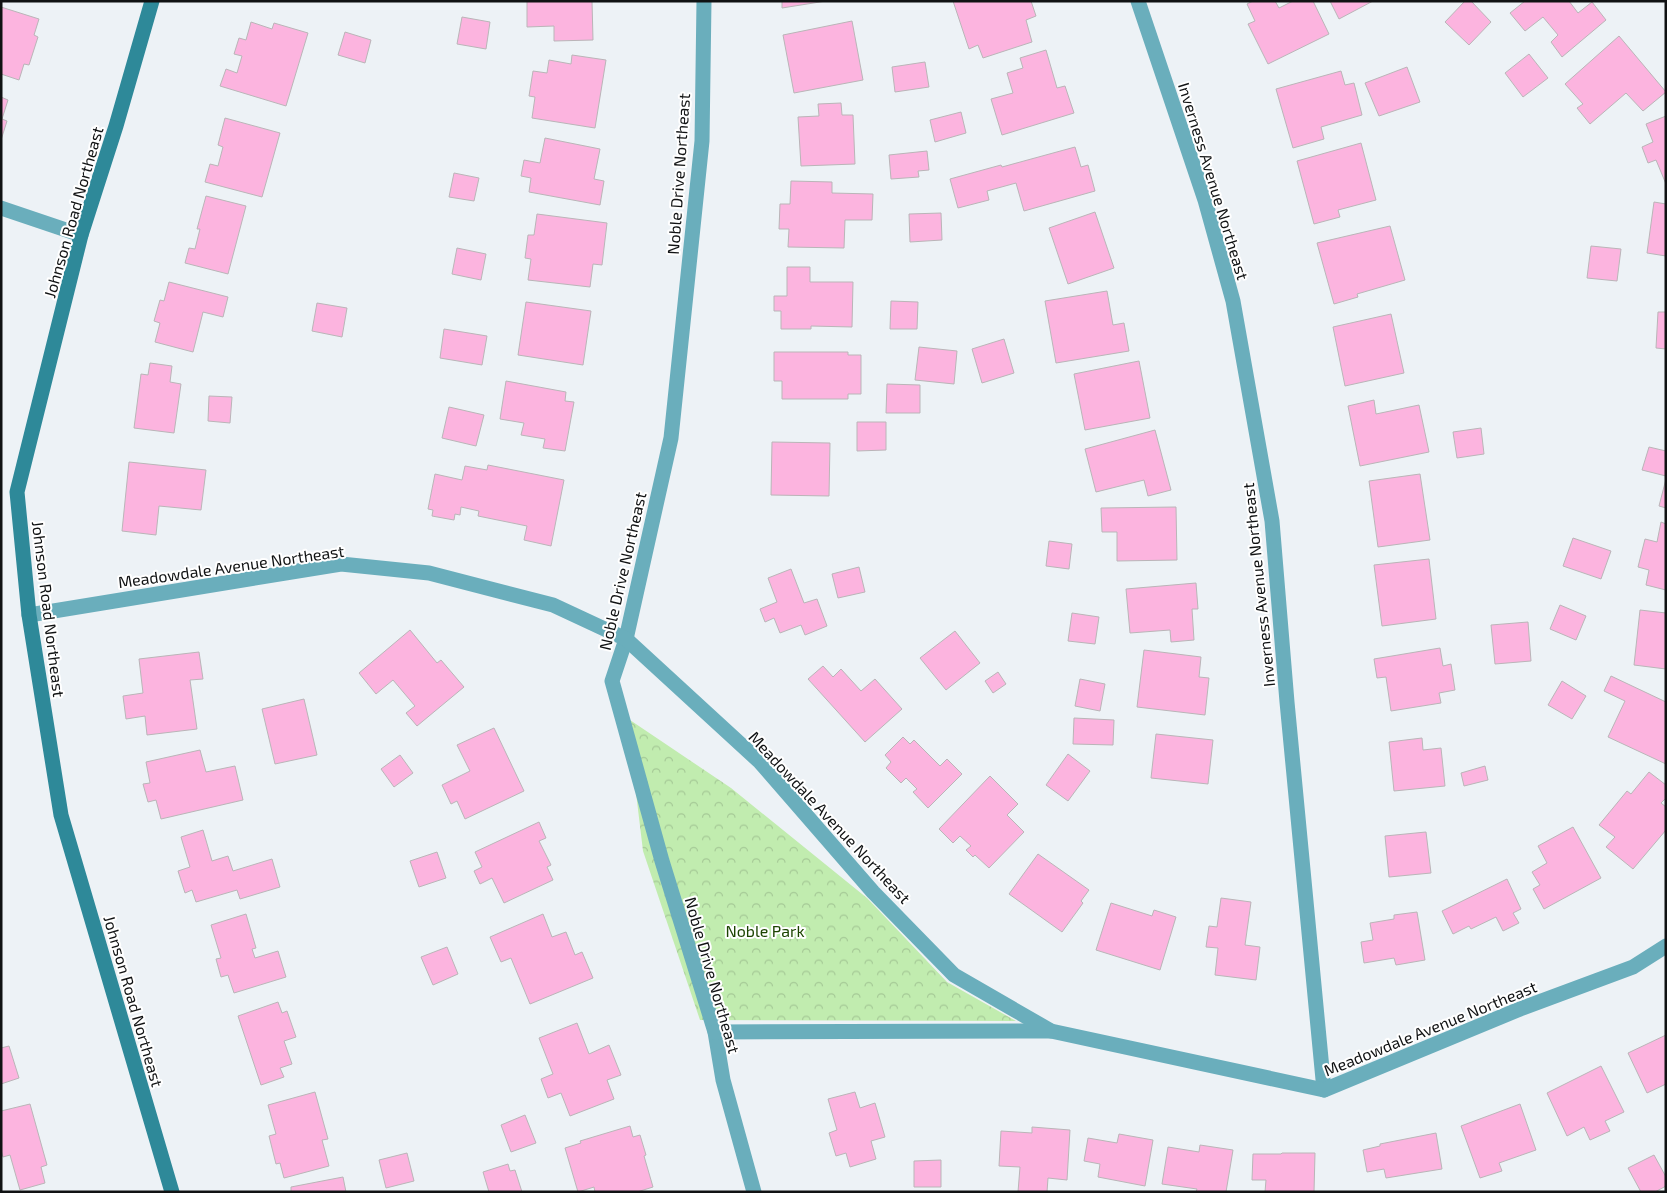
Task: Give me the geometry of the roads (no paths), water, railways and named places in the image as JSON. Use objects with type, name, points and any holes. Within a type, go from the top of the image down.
[{"type":"street","name":"Johnson Road Northeast","points":[[152,1],[82,235],[17,492],[28,615],[61,815],[172,1192]]},
{"type":"street","name":"Noble Drive Northeast","points":[[704,1],[702,140],[671,438],[626,639],[612,681],[662,861],[715,1032],[724,1080],[754,1192]]},
{"type":"street","name":"Inverness Avenue Northeast","points":[[1138,1],[1205,200],[1233,301],[1270,512],[1324,1090]]},
{"type":"street","points":[[1,208],[82,235]]},
{"type":"street","name":"Meadowdale Avenue Northeast","points":[[28,615],[341,564],[429,573],[559,608],[626,639],[760,762],[873,892],[954,975],[1052,1031]]},
{"type":"street","name":"Meadowdale Avenue Northeast","points":[[715,1032],[1052,1031],[1324,1090],[1520,1009],[1633,967],[1666,946]]},
{"type":"park label","name":"Noble Park","points":[[765,930]]}]
